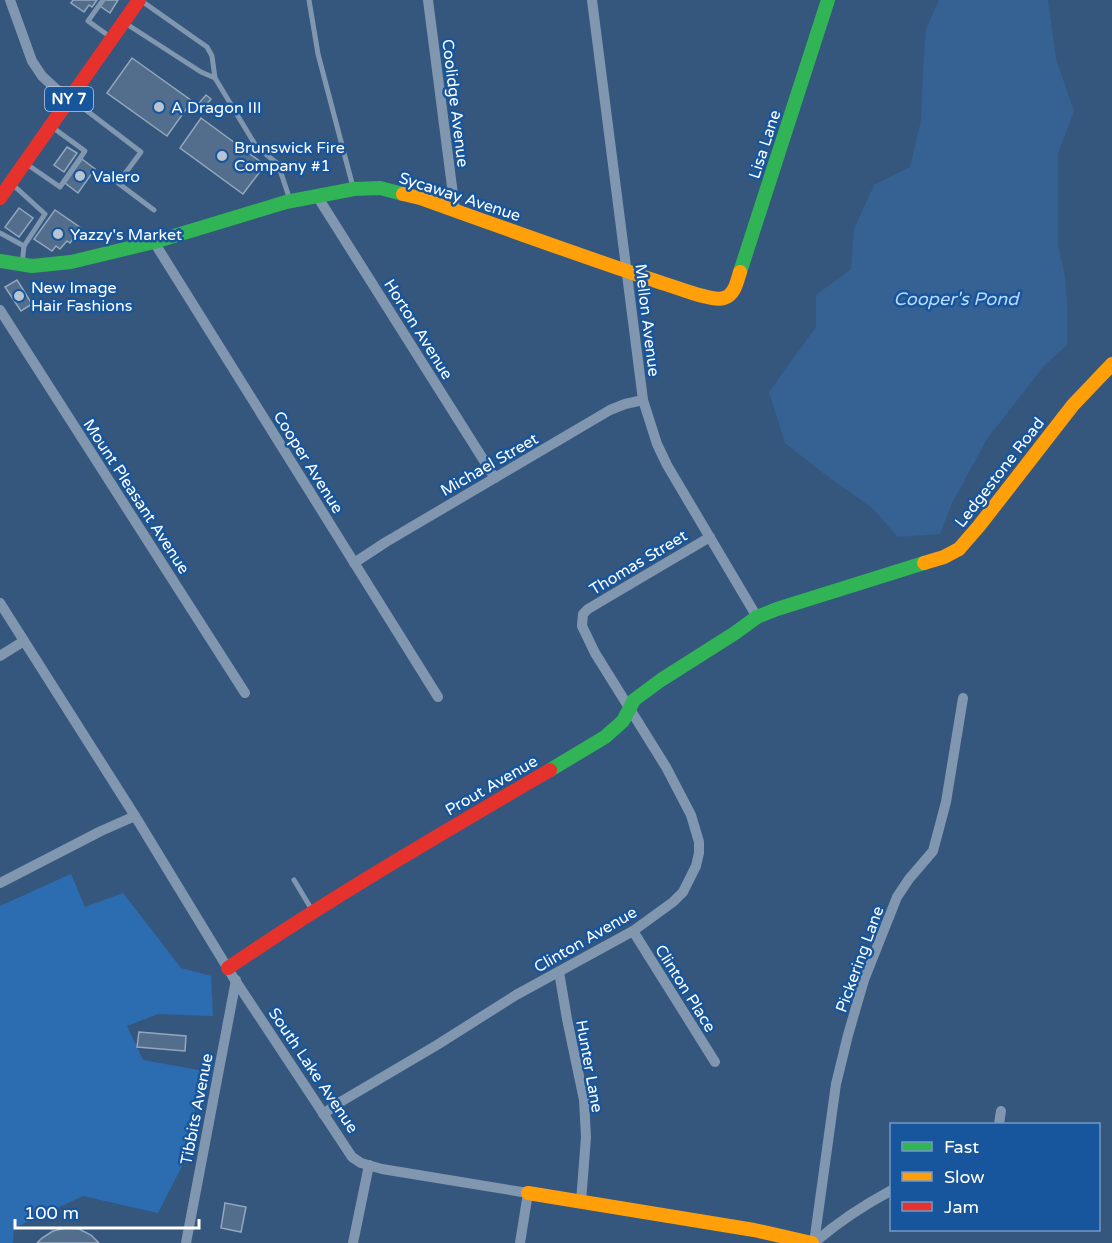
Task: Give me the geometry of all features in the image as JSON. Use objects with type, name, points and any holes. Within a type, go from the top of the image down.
[{"type":"main road","name":"NY 7","points":[[4,190],[139,0]]},
{"type":"main road","name":"Lisa Lane","points":[[729,296],[747,253],[828,0]]},
{"type":"main road","name":"Sycaway Avenue","points":[[1,264],[32,266],[71,262],[154,242],[290,201],[354,189],[380,188],[420,198],[706,297],[722,299],[729,296]]},
{"type":"main road","name":"Ledgestone Road","points":[[757,617],[944,557],[959,549],[1073,405],[1112,364]]},
{"type":"main road","name":"Prout Avenue","points":[[228,968],[275,935],[605,736],[622,721],[634,700],[757,617]]},
{"type":"main road","name":"South Lake Avenue","points":[[528,1193],[754,1230],[813,1243]]},
{"type":"street","points":[[10,0],[32,61],[42,76],[70,98]]},
{"type":"street","name":"Coolidge Avenue","points":[[428,0],[455,210]]},
{"type":"street","name":"Mellon Avenue","points":[[592,0],[643,400],[657,444],[667,465],[757,617]]},
{"type":"street","name":"Horton Avenue","points":[[317,195],[495,478]]},
{"type":"street","name":"Cooper Avenue","points":[[154,242],[438,697]]},
{"type":"street","name":"Mount Pleasant Avenue","points":[[1,311],[245,693]]},
{"type":"street","name":"Michael Street","points":[[354,563],[610,410],[643,400]]},
{"type":"street","name":"Thomas Street","points":[[583,614],[710,537]]},
{"type":"street","name":"South Lake Avenue","points":[[0,603],[228,968],[352,1157],[361,1163],[382,1169],[528,1193]]},
{"type":"street","name":"Clinton Avenue","points":[[323,1114],[516,995],[633,931],[683,892],[696,866],[699,853],[699,842],[691,815],[666,767],[595,653],[582,626],[583,614]]},
{"type":"street","points":[[0,656],[24,641]]},
{"type":"street","name":"Pickering Lane","points":[[813,1243],[836,1084],[848,1035],[864,980],[897,897],[933,851],[946,802],[963,698]]},
{"type":"street","points":[[0,883],[100,831],[135,816]]},
{"type":"street","name":"Clinton Place","points":[[633,931],[715,1062]]},
{"type":"street","name":"Hunter Lane","points":[[559,972],[584,1100],[586,1137],[581,1202]]},
{"type":"street","name":"Tibbits Avenue","points":[[186,1243],[236,980]]},
{"type":"street","points":[[999,1123],[1001,1111]]},
{"type":"street","points":[[353,1243],[369,1165]]},
{"type":"street","points":[[813,1243],[867,1203],[890,1191]]},
{"type":"street","points":[[520,1243],[528,1193]]},
{"type":"lane","points":[[103,0],[88,21],[112,38]]},
{"type":"lane","points":[[139,0],[207,47],[212,56],[215,78],[256,146],[278,164],[290,201]]},
{"type":"lane","points":[[309,0],[318,54],[354,189]]},
{"type":"lane","points":[[124,22],[201,72],[215,78]]},
{"type":"lane","points":[[70,98],[141,152],[118,183],[154,210]]},
{"type":"lane","points":[[25,162],[60,187],[85,151],[50,126]]},
{"type":"lane","points":[[4,190],[45,214],[24,246],[22,265]]},
{"type":"lane","points":[[0,233],[24,246]]},
{"type":"lane","points":[[294,880],[313,912]]},
{"type":"shaded area","points":[[71,874],[85,907],[123,893],[181,968],[211,976],[213,1016],[158,1014],[127,1026],[143,1060],[204,1071],[182,1166],[158,1213],[83,1196],[14,1228],[13,1243],[0,1243],[0,906]]},
{"type":"water","name":"Cooper's Pond","points":[[939,0],[1048,0],[1056,59],[1074,111],[1058,154],[1058,245],[1065,276],[1067,345],[1044,366],[987,439],[952,503],[940,534],[898,537],[872,508],[785,443],[769,392],[816,327],[816,295],[851,269],[854,229],[874,185],[910,167],[921,120],[926,29]]},
{"type":"building","points":[[73,0],[97,0],[84,12],[71,3]]},
{"type":"building","points":[[104,0],[118,0],[110,13],[100,6]]},
{"type":"building","points":[[132,58],[192,101],[167,136],[107,93]]},
{"type":"building","points":[[206,95],[211,99],[200,113],[194,109]]},
{"type":"building","name":"Brunswick Fire Company #1","points":[[201,118],[265,165],[243,194],[180,148]]},
{"type":"building","name":"Valero","points":[[67,147],[77,153],[64,172],[54,165]]},
{"type":"building","name":"Valero","points":[[82,159],[95,169],[78,193],[65,183]]},
{"type":"building","points":[[19,208],[33,218],[19,237],[5,227]]},
{"type":"building","name":"Yazzy's Market","points":[[55,210],[81,228],[70,243],[67,241],[60,249],[56,246],[52,251],[34,239]]},
{"type":"building","name":"New Image Hair Fashions","points":[[17,280],[32,304],[21,311],[5,287]]},
{"type":"building","points":[[139,1032],[186,1036],[185,1051],[137,1047]]},
{"type":"building","points":[[225,1203],[246,1207],[241,1232],[221,1228]]},
{"type":"building","points":[[66,1228],[79,1229],[91,1235],[99,1243],[37,1243],[53,1231]]},
{"type":"traffic: fast","points":[[740,272],[828,0]]},
{"type":"traffic: fast","points":[[0,261],[32,266],[71,262],[154,242],[286,202],[354,189],[380,188],[403,194]]},
{"type":"traffic: fast","points":[[550,770],[605,737],[623,721],[634,700],[661,680],[757,617],[924,563]]},
{"type":"traffic: slow","points":[[403,194],[703,296],[718,299],[728,296],[735,287],[740,272]]},
{"type":"traffic: slow","points":[[924,563],[944,557],[959,549],[1073,405],[1112,364]]},
{"type":"traffic: slow","points":[[528,1193],[754,1230],[812,1243]]},
{"type":"traffic: jam","points":[[0,198],[139,0]]},
{"type":"traffic: jam","points":[[228,968],[347,891],[550,770]]},
{"type":"place","name":"A Dragon III","points":[[159,107]]},
{"type":"place","name":"Brunswick Fire Company #1","points":[[222,156]]},
{"type":"place","name":"Valero","points":[[80,176]]},
{"type":"place","name":"Yazzy's Market","points":[[58,234]]},
{"type":"place","name":"New Image Hair Fashions","points":[[19,296]]}]
